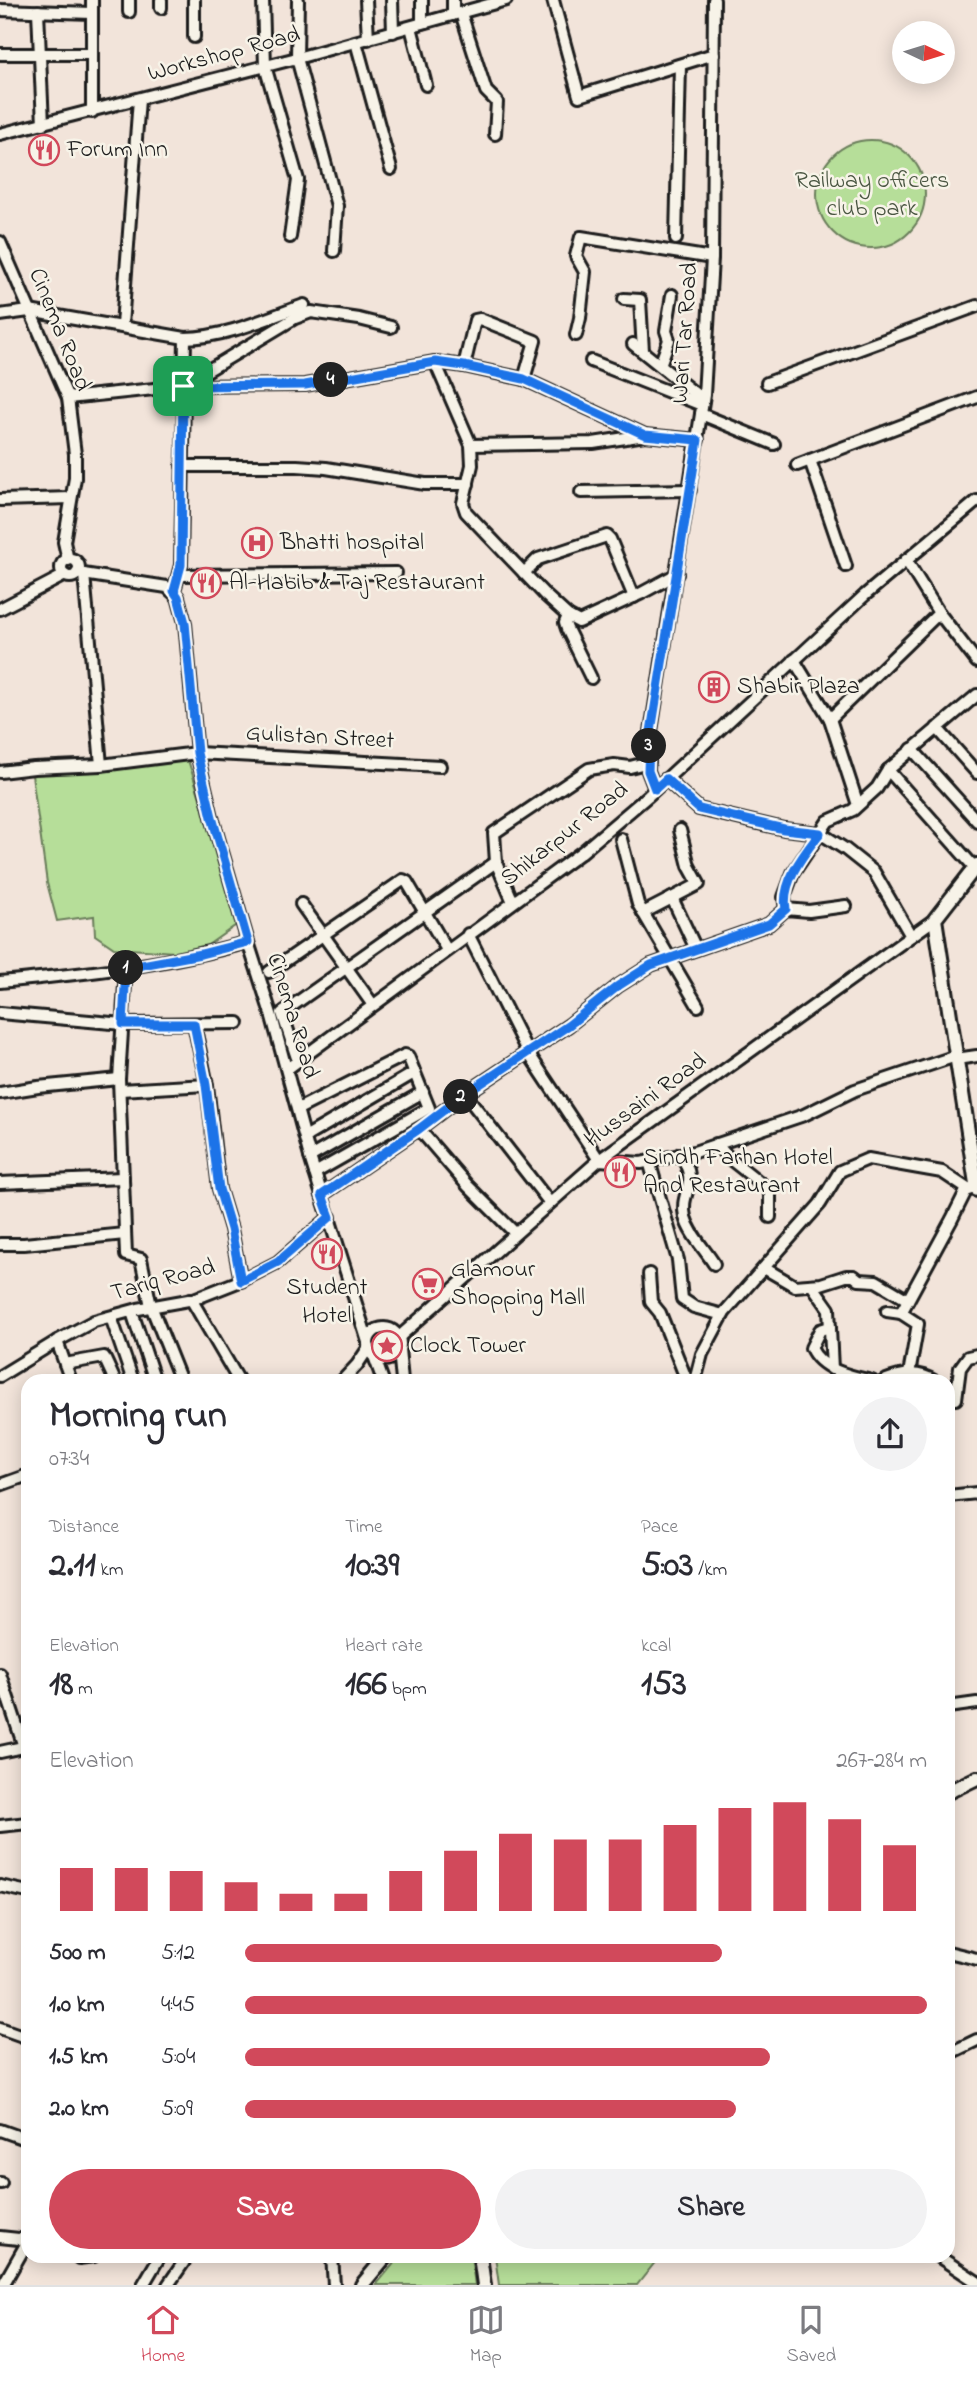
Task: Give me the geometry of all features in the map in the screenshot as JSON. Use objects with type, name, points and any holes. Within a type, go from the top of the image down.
[{"type":"main road","points":[[974,1188],[935,919],[976,867]]},
{"type":"main road","points":[[955,1789],[977,1778]]},
{"type":"main road","points":[[362,2285],[380,2263]]},
{"type":"main road","points":[[481,2263],[484,2285]]},
{"type":"street","points":[[92,0],[92,112]]},
{"type":"street","points":[[194,0],[194,37]]},
{"type":"street","points":[[263,0],[265,66],[298,180],[290,237]]},
{"type":"street","points":[[299,0],[297,58],[337,206],[334,251]]},
{"type":"street","points":[[366,0],[368,39]]},
{"type":"street","points":[[392,0],[393,32]]},
{"type":"street","points":[[422,0],[417,25],[426,85]]},
{"type":"street","points":[[453,0],[486,91],[497,102],[495,134]]},
{"type":"street","points":[[553,0],[579,96],[714,54]]},
{"type":"street","name":"Wari Tar Road","points":[[655,789],[648,771],[649,744],[702,406],[712,258],[714,0]]},
{"type":"street","name":"Workshop Road","points":[[0,134],[297,58],[501,1]]},
{"type":"street","points":[[0,10],[92,13]]},
{"type":"street","points":[[38,11],[43,124]]},
{"type":"street","points":[[356,42],[391,169]]},
{"type":"street","points":[[0,54],[91,54]]},
{"type":"street","points":[[676,239],[680,65]]},
{"type":"street","points":[[122,325],[139,99]]},
{"type":"street","points":[[576,335],[585,272],[576,256],[580,237],[712,258]]},
{"type":"street","name":"Cinema Road","points":[[0,242],[68,398],[75,454],[75,478],[64,542],[68,559]]},
{"type":"street","points":[[660,365],[668,340],[666,331],[672,295]]},
{"type":"street","points":[[624,299],[640,300],[643,351]]},
{"type":"street","points":[[0,314],[29,311],[185,338],[205,338],[304,305]]},
{"type":"street","points":[[768,383],[977,306]]},
{"type":"street","points":[[183,386],[296,318],[311,312],[391,327]]},
{"type":"street","points":[[464,366],[475,320],[480,318],[535,341],[524,379]]},
{"type":"street","points":[[0,609],[65,575],[71,577],[80,574],[141,582],[174,591],[180,575],[185,338]]},
{"type":"street","points":[[633,344],[660,365],[702,406]]},
{"type":"street","points":[[591,361],[702,406],[774,444]]},
{"type":"street","points":[[68,398],[183,386],[305,385],[435,362],[524,379],[645,435]]},
{"type":"street","points":[[435,362],[471,445],[472,465],[463,503],[466,512],[568,616],[579,622],[677,574]]},
{"type":"street","points":[[797,465],[977,397]]},
{"type":"street","points":[[471,445],[593,443],[645,435],[698,440]]},
{"type":"street","points":[[810,460],[846,566]]},
{"type":"street","points":[[182,466],[307,466],[425,484],[468,484]]},
{"type":"street","points":[[581,492],[690,490]]},
{"type":"street","points":[[0,500],[71,498]]},
{"type":"street","name":"Shikarpur Road","points":[[287,1069],[582,852],[655,789],[865,595],[977,501]]},
{"type":"street","points":[[524,573],[538,559],[607,536],[634,597]]},
{"type":"street","points":[[65,575],[61,566],[68,559],[77,564],[80,574],[101,765]]},
{"type":"street","points":[[906,561],[939,613],[977,662]]},
{"type":"street","points":[[180,575],[396,573]]},
{"type":"street","name":"Cinema Road","points":[[174,591],[185,623],[197,753],[212,817],[287,1069],[310,1157],[380,1374]]},
{"type":"street","points":[[830,719],[939,613]]},
{"type":"street","points":[[568,616],[565,623],[567,629],[591,678]]},
{"type":"street","points":[[794,660],[830,719],[858,805]]},
{"type":"street","points":[[786,909],[784,897],[793,873],[828,821],[858,805],[877,788],[888,770],[977,695]]},
{"type":"street","points":[[937,728],[977,772]]},
{"type":"street","points":[[912,749],[977,821]]},
{"type":"street","name":"Gulistan Street","points":[[0,772],[101,765],[197,753],[440,765]]},
{"type":"street","points":[[513,902],[496,862],[494,833],[589,769],[649,762]]},
{"type":"street","points":[[888,770],[976,867]]},
{"type":"street","points":[[666,779],[699,809],[784,829],[820,833],[845,849],[874,872],[911,936]]},
{"type":"street","points":[[643,913],[699,884],[689,866],[680,830]]},
{"type":"street","points":[[621,839],[638,904],[698,1006]]},
{"type":"street","points":[[298,1061],[282,1013],[496,862]]},
{"type":"street","points":[[269,972],[403,880],[407,882],[447,950]]},
{"type":"street","points":[[672,898],[696,949]]},
{"type":"street","points":[[301,904],[373,1005]]},
{"type":"street","points":[[322,1195],[527,1051],[569,1025],[618,986],[651,965],[769,924],[786,909],[808,911],[846,906]]},
{"type":"street","name":"Hussaini Road","points":[[399,1343],[515,1233],[599,1160],[935,919]]},
{"type":"street","points":[[468,934],[527,1051],[599,1160],[641,1163],[680,1154],[804,1115],[855,1090],[956,1058],[977,1056]]},
{"type":"street","points":[[0,973],[0,982],[126,968],[248,942]]},
{"type":"street","points":[[126,968],[119,1085],[126,1255],[141,1259],[151,1306],[178,1374]]},
{"type":"street","points":[[0,1013],[123,1024],[238,1023]]},
{"type":"street","points":[[194,1024],[206,1085],[219,1189],[231,1229],[241,1281]]},
{"type":"street","points":[[298,1110],[401,1055],[408,1056],[429,1108],[315,1173]]},
{"type":"street","points":[[305,1137],[414,1073]]},
{"type":"street","points":[[0,1093],[38,1087],[206,1085]]},
{"type":"street","points":[[310,1157],[423,1091]]},
{"type":"street","points":[[465,1094],[550,1203]]},
{"type":"street","points":[[419,1129],[468,1186],[515,1233]]},
{"type":"street","points":[[716,1144],[768,1189],[770,1217]]},
{"type":"street","points":[[680,1154],[690,1172],[685,1217],[695,1239],[714,1264]]},
{"type":"street","points":[[697,1374],[702,1354],[723,1315],[820,1204],[840,1171],[868,1159],[942,1172],[974,1188],[901,1313]]},
{"type":"street","points":[[649,1161],[678,1260],[682,1299],[694,1307],[723,1315]]},
{"type":"street","points":[[0,1182],[123,1178]]},
{"type":"street","name":"Tariq Road","points":[[0,1376],[94,1321],[191,1299],[241,1281],[278,1262],[330,1217]]},
{"type":"street","points":[[0,1244],[125,1234]]},
{"type":"street","points":[[764,1268],[795,1286],[812,1285],[846,1276],[876,1281],[908,1300]]},
{"type":"street","points":[[649,1274],[651,1302],[660,1313],[684,1374]]},
{"type":"street","points":[[812,1285],[829,1309],[832,1369]]},
{"type":"street","points":[[191,1299],[235,1374]]},
{"type":"street","points":[[887,1311],[901,1313],[918,1324],[909,1374]]},
{"type":"street","points":[[132,1312],[153,1374]]},
{"type":"street","points":[[110,1317],[131,1374]]},
{"type":"street","points":[[830,1327],[820,1330],[811,1348],[817,1358],[844,1374]]},
{"type":"street","points":[[348,1374],[370,1348],[373,1333],[382,1329],[392,1331],[399,1343],[401,1374]]},
{"type":"street","points":[[57,1341],[69,1374]]},
{"type":"street","points":[[370,1348],[383,1360],[393,1357],[399,1343]]},
{"type":"street","points":[[955,1378],[968,1357],[977,1355]]},
{"type":"street","points":[[65,1364],[104,1357],[112,1374]]},
{"type":"street","points":[[955,1393],[956,1399]]},
{"type":"street","points":[[0,1485],[21,1478]]},
{"type":"street","points":[[955,1495],[977,1493]]},
{"type":"street","points":[[0,1674],[21,1732]]},
{"type":"street","points":[[955,1705],[977,1703]]},
{"type":"street","points":[[0,1752],[21,1747]]},
{"type":"street","points":[[0,1826],[21,1824]]},
{"type":"street","points":[[0,1886],[21,1890]]},
{"type":"street","points":[[955,1954],[977,1959]]},
{"type":"street","points":[[0,2028],[21,2036]]},
{"type":"street","points":[[955,2051],[977,2040]]},
{"type":"street","points":[[0,2130],[21,2138]]},
{"type":"street","points":[[0,2237],[21,2240]]},
{"type":"street","points":[[3,2280],[21,2252]]},
{"type":"street","points":[[143,2285],[156,2263]]},
{"type":"street","points":[[168,2285],[183,2263]]},
{"type":"street","points":[[332,2263],[334,2285]]},
{"type":"street","points":[[949,2263],[977,2281]]},
{"type":"green space","name":"Railway officers club park","points":[[871,140],[892,144],[909,156],[921,173],[925,194],[921,215],[909,232],[892,244],[871,248],[850,244],[833,232],[821,215],[817,194],[821,173],[833,156],[850,144]]},
{"type":"green space","points":[[188,760],[239,923],[205,947],[190,953],[114,948],[95,935],[94,916],[57,921],[47,883],[32,775]]},
{"type":"green space","points":[[394,2263],[472,2263],[475,2285],[376,2285]]},
{"type":"green space","points":[[496,2263],[654,2263],[637,2285],[499,2285]]},
{"type":"place","name":"Forum Inn","points":[[44,150]]},
{"type":"place","name":"Bhatti hospital","points":[[257,543]]},
{"type":"place","name":"Al-Habib & Taj Restaurant","points":[[206,583]]},
{"type":"place","name":"Shabir Plaza","points":[[714,687]]},
{"type":"place","name":"Sindh Farhan Hotel And Restaurant","points":[[620,1172]]},
{"type":"place","name":"Student Hotel","points":[[327,1254]]},
{"type":"place","name":"Glamour Shopping Mall","points":[[428,1284]]},
{"type":"place","name":"Clock Tower","points":[[387,1346]]},
{"type":"route","points":[[435,362],[524,379],[645,435],[698,440],[649,744],[648,771],[655,789],[666,779],[699,809],[784,829],[820,833],[793,873],[784,897],[786,909],[769,924],[651,965],[618,986],[569,1025],[527,1051],[322,1195],[330,1217],[278,1262],[241,1281],[231,1229],[219,1189],[206,1085],[194,1024],[123,1024],[126,968],[248,942],[212,817],[197,753],[185,623],[174,591],[181,565],[183,386],[305,385],[435,362]]}]
